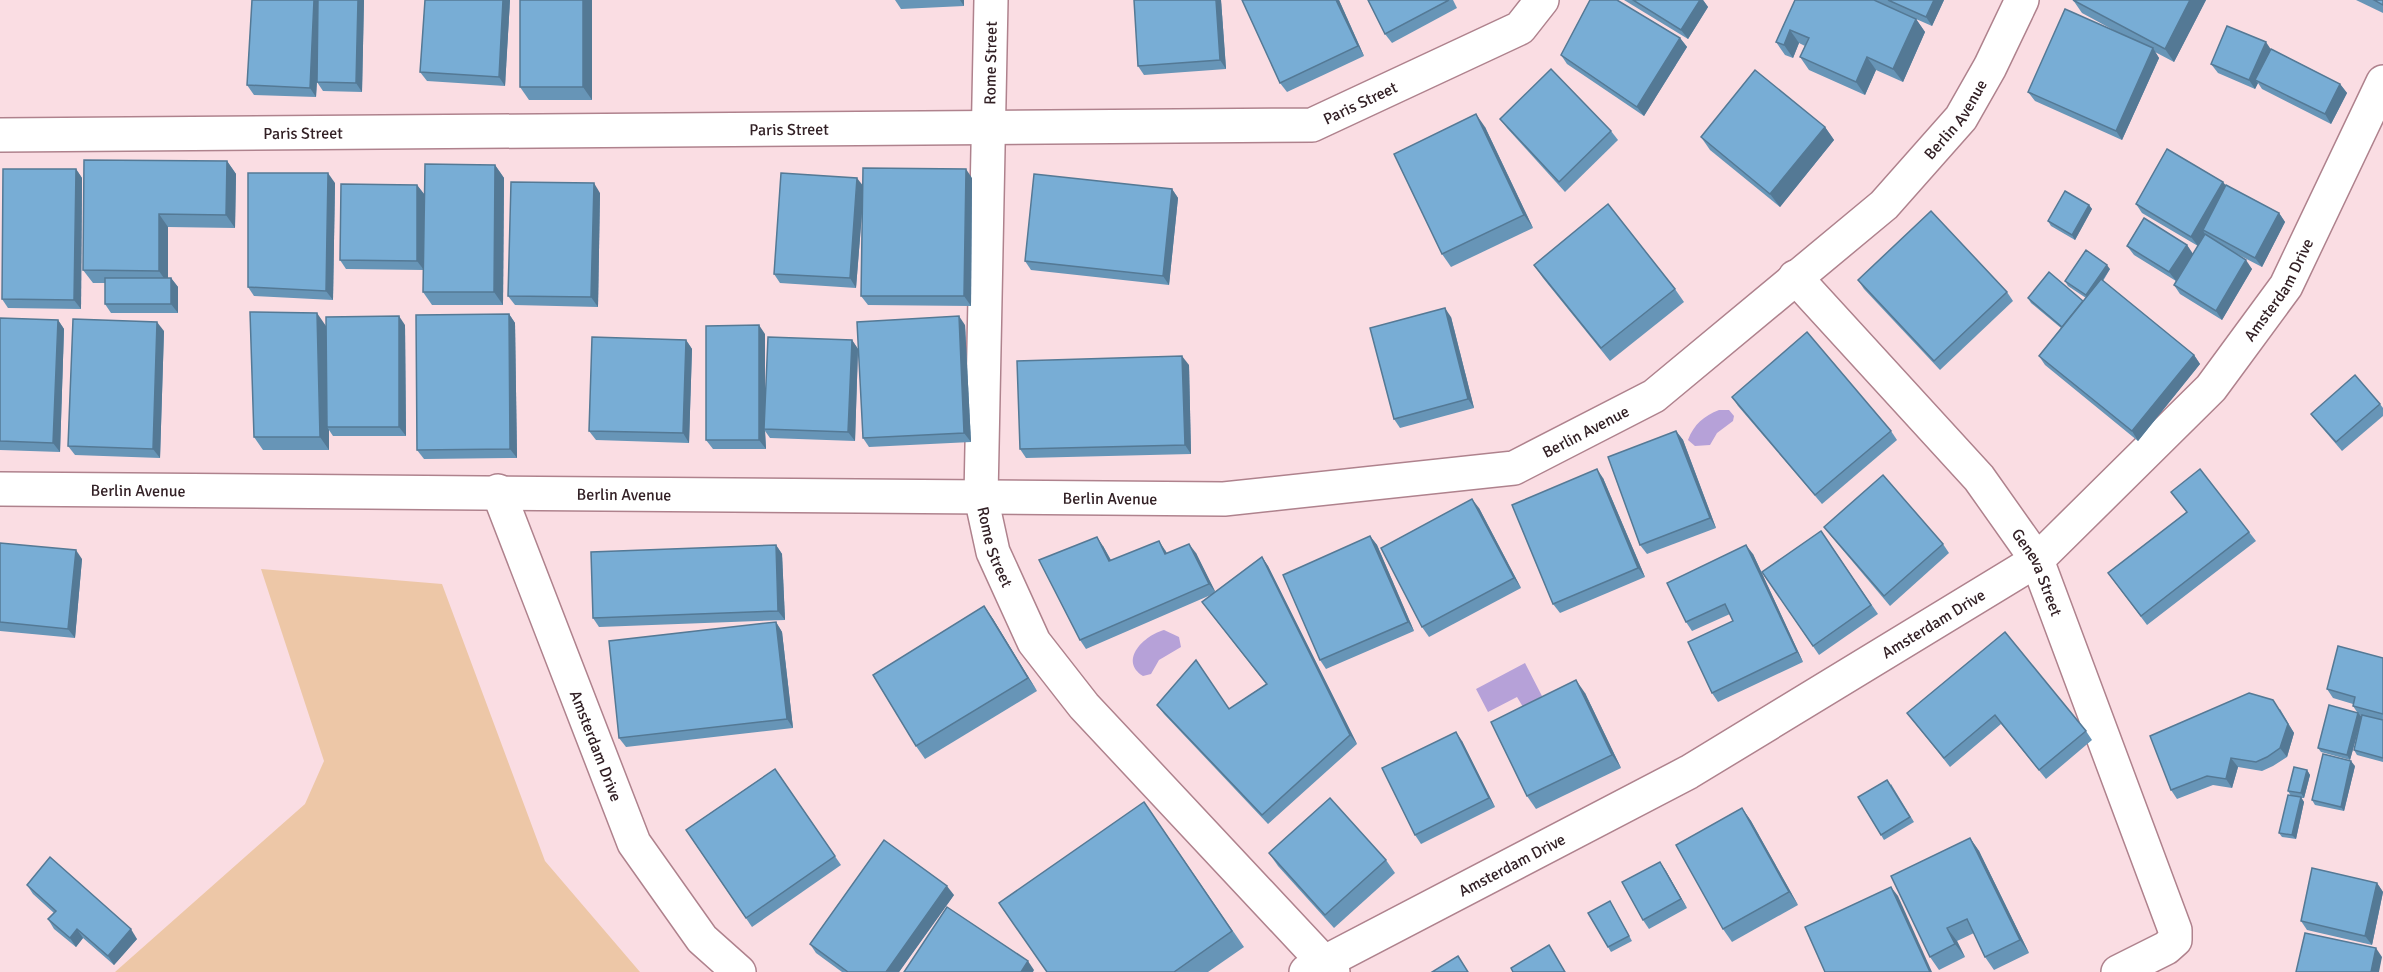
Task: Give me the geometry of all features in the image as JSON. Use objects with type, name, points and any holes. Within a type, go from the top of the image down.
[{"type":"street","name":"Rome Street","points":[[990,0],[981,497],[993,552],[1034,642],[1084,706],[1321,968]]},
{"type":"street","name":"Paris Street","points":[[0,135],[1312,125],[1520,28],[1542,0]]},
{"type":"street","name":"Berlin Avenue","points":[[0,489],[498,491],[1224,499],[1514,468],[1654,396],[1884,205],[1961,118],[1990,67],[2022,0]]},
{"type":"street","name":"Amsterdam Drive","points":[[1321,968],[1689,772],[2037,560],[2211,388],[2286,286],[2383,82]]},
{"type":"street","name":"Geneva Street","points":[[1795,277],[1979,478],[2037,560],[2175,930],[2175,940],[2166,948],[2118,972]]},
{"type":"street","name":"Amsterdam Drive","points":[[498,491],[634,843],[702,939],[739,972]]},
{"type":"shaded area","points":[[1719,410],[1729,410],[1734,416],[1733,421],[1717,433],[1710,445],[1695,446],[1688,440],[1693,429],[1704,418]]},
{"type":"shaded area","points":[[261,569],[442,584],[545,861],[640,972],[115,972],[305,804],[324,761]]},
{"type":"shaded area","points":[[1164,630],[1179,637],[1181,647],[1159,660],[1151,674],[1143,676],[1136,670],[1133,663],[1137,649],[1149,637]]},
{"type":"shaded area","points":[[1525,663],[1542,696],[1523,707],[1517,697],[1488,712],[1476,689]]},
{"type":"building","points":[[252,0],[314,0],[310,88],[247,85]]},
{"type":"building","points":[[318,0],[358,0],[356,83],[317,82]]},
{"type":"building","points":[[425,0],[503,0],[499,77],[420,72]]},
{"type":"building","points":[[520,0],[583,0],[583,87],[520,87]]},
{"type":"building","points":[[1134,0],[1216,0],[1220,60],[1138,66]]},
{"type":"building","points":[[1242,0],[1336,0],[1358,46],[1280,83]]},
{"type":"building","points":[[1368,0],[1449,0],[1385,34]]},
{"type":"building","points":[[1590,0],[1617,0],[1680,38],[1637,107],[1561,55]]},
{"type":"building","points":[[1633,0],[1700,0],[1681,30]]},
{"type":"building","points":[[1795,0],[1874,0],[1916,19],[1893,69],[1867,57],[1856,82],[1800,57],[1809,38],[1790,30],[1784,45],[1776,42]]},
{"type":"building","points":[[1888,0],[1934,0],[1926,17]]},
{"type":"building","points":[[2073,0],[2190,0],[2165,49]]},
{"type":"building","points":[[2065,9],[2153,48],[2116,131],[2028,92]]},
{"type":"building","points":[[2227,26],[2266,42],[2249,80],[2211,64]]},
{"type":"building","points":[[2271,49],[2340,84],[2325,114],[2255,80]]},
{"type":"building","points":[[1551,69],[1611,131],[1559,182],[1500,119]]},
{"type":"building","points":[[1755,70],[1825,127],[1770,194],[1701,137]]},
{"type":"building","points":[[1476,114],[1524,215],[1442,254],[1394,154]]},
{"type":"building","points":[[2167,149],[2223,182],[2191,237],[2136,204]]},
{"type":"building","points":[[84,160],[227,161],[226,215],[159,214],[159,271],[83,270]]},
{"type":"building","points":[[425,164],[495,165],[494,292],[423,292]]},
{"type":"building","points":[[863,168],[966,169],[964,296],[861,296]]},
{"type":"building","points":[[3,169],[76,169],[74,300],[2,299]]},
{"type":"building","points":[[248,173],[328,173],[326,291],[248,287]]},
{"type":"building","points":[[781,173],[857,178],[850,278],[774,274]]},
{"type":"building","points":[[1034,174],[1172,189],[1163,276],[1025,261]]},
{"type":"building","points":[[511,182],[594,183],[591,297],[508,296]]},
{"type":"building","points":[[341,184],[417,185],[417,261],[340,260]]},
{"type":"building","points":[[2226,185],[2279,213],[2255,258],[2203,230]]},
{"type":"building","points":[[2065,191],[2089,205],[2072,235],[2048,221]]},
{"type":"building","points":[[1608,204],[1675,289],[1601,348],[1534,265]]},
{"type":"building","points":[[1931,211],[2007,292],[1934,361],[1858,280]]},
{"type":"building","points":[[2144,218],[2187,245],[2169,272],[2127,246]]},
{"type":"building","points":[[2205,234],[2246,260],[2216,311],[2174,285]]},
{"type":"building","points":[[2086,250],[2107,265],[2086,295],[2065,281]]},
{"type":"building","points":[[2049,272],[2083,301],[2062,327],[2028,298]]},
{"type":"building","points":[[105,278],[171,278],[171,304],[105,304]]},
{"type":"building","points":[[2101,279],[2194,355],[2132,431],[2039,356]]},
{"type":"building","points":[[1445,308],[1468,399],[1394,419],[1370,328]]},
{"type":"building","points":[[250,312],[317,313],[320,437],[254,437]]},
{"type":"building","points":[[509,314],[510,449],[417,450],[416,315]]},
{"type":"building","points":[[399,316],[399,427],[327,427],[326,317]]},
{"type":"building","points":[[959,316],[964,433],[863,438],[857,322]]},
{"type":"building","points":[[0,318],[58,320],[53,443],[0,441]]},
{"type":"building","points":[[73,319],[157,322],[153,449],[68,446]]},
{"type":"building","points":[[759,325],[759,440],[706,440],[706,326]]},
{"type":"building","points":[[1807,332],[1891,431],[1815,495],[1732,397]]},
{"type":"building","points":[[592,337],[686,340],[683,433],[589,431]]},
{"type":"building","points":[[768,337],[852,340],[848,432],[764,429]]},
{"type":"building","points":[[1182,356],[1185,445],[1020,449],[1017,361]]},
{"type":"building","points":[[2355,375],[2380,404],[2336,442],[2311,414]]},
{"type":"building","points":[[1676,431],[1710,518],[1640,545],[1608,457]]},
{"type":"building","points":[[1597,469],[1638,568],[1553,604],[1512,505]]},
{"type":"building","points":[[2200,469],[2249,532],[2141,616],[2108,573],[2187,512],[2171,492]]},
{"type":"building","points":[[1883,475],[1943,544],[1884,596],[1824,527]]},
{"type":"building","points":[[1472,499],[1514,578],[1422,627],[1381,548]]},
{"type":"building","points":[[1821,531],[1871,605],[1813,646],[1762,572]]},
{"type":"building","points":[[1370,536],[1408,622],[1320,660],[1283,575]]},
{"type":"building","points":[[1097,537],[1109,561],[1159,541],[1165,554],[1189,544],[1209,584],[1080,640],[1039,560]]},
{"type":"building","points":[[0,543],[76,550],[68,629],[0,622]]},
{"type":"building","points":[[776,545],[778,611],[593,618],[591,552]]},
{"type":"building","points":[[1746,545],[1797,652],[1712,693],[1688,642],[1733,621],[1725,604],[1686,622],[1667,583]]},
{"type":"building","points":[[1262,557],[1350,735],[1262,815],[1157,705],[1196,660],[1229,709],[1267,684],[1202,602]]},
{"type":"building","points":[[984,606],[1028,678],[916,746],[873,675]]},
{"type":"building","points":[[776,622],[787,719],[619,738],[609,641]]},
{"type":"building","points":[[2005,632],[2086,731],[2039,770],[1995,715],[1944,758],[1907,713]]},
{"type":"building","points":[[2338,646],[2383,658],[2383,714],[2353,706],[2355,697],[2327,689]]},
{"type":"building","points":[[1576,680],[1612,755],[1527,796],[1491,722]]},
{"type":"building","points":[[2249,693],[2273,700],[2288,724],[2280,748],[2256,762],[2231,758],[2226,779],[2207,776],[2171,790],[2150,736]]},
{"type":"building","points":[[2329,705],[2358,713],[2347,755],[2318,748]]},
{"type":"building","points":[[2362,715],[2383,720],[2383,758],[2354,750]]},
{"type":"building","points":[[1456,732],[1489,798],[1415,835],[1382,768]]},
{"type":"building","points":[[2323,754],[2351,761],[2341,807],[2312,800]]},
{"type":"building","points":[[2294,767],[2307,770],[2301,793],[2288,791]]},
{"type":"building","points":[[775,769],[835,856],[746,918],[686,830]]},
{"type":"building","points":[[1887,780],[1910,817],[1881,835],[1858,797]]},
{"type":"building","points":[[2288,795],[2301,797],[2292,835],[2279,833]]},
{"type":"building","points":[[1330,798],[1386,860],[1325,915],[1269,853]]},
{"type":"building","points":[[1144,802],[1232,931],[1174,972],[1047,972],[999,903]]},
{"type":"building","points":[[1742,808],[1789,892],[1723,929],[1676,845]]},
{"type":"building","points":[[1970,838],[2020,940],[1985,957],[1967,919],[1947,928],[1955,944],[1930,957],[1891,876]]},
{"type":"building","points":[[884,840],[947,886],[886,972],[848,972],[810,944]]},
{"type":"building","points":[[50,857],[131,929],[108,956],[77,929],[70,938],[48,919],[56,911],[27,885]]},
{"type":"building","points":[[1660,862],[1681,899],[1643,920],[1622,882]]},
{"type":"building","points":[[2312,868],[2377,883],[2365,936],[2301,921]]},
{"type":"building","points":[[1891,887],[1930,972],[1825,972],[1805,927]]},
{"type":"building","points":[[1610,901],[1629,936],[1608,947],[1588,913]]},
{"type":"building","points":[[947,907],[1028,961],[1021,972],[904,972]]},
{"type":"building","points":[[2305,933],[2376,948],[2371,972],[2296,972]]},
{"type":"building","points":[[1549,945],[1565,972],[1513,972],[1511,968]]},
{"type":"building","points":[[1458,956],[1468,972],[1432,972]]}]
